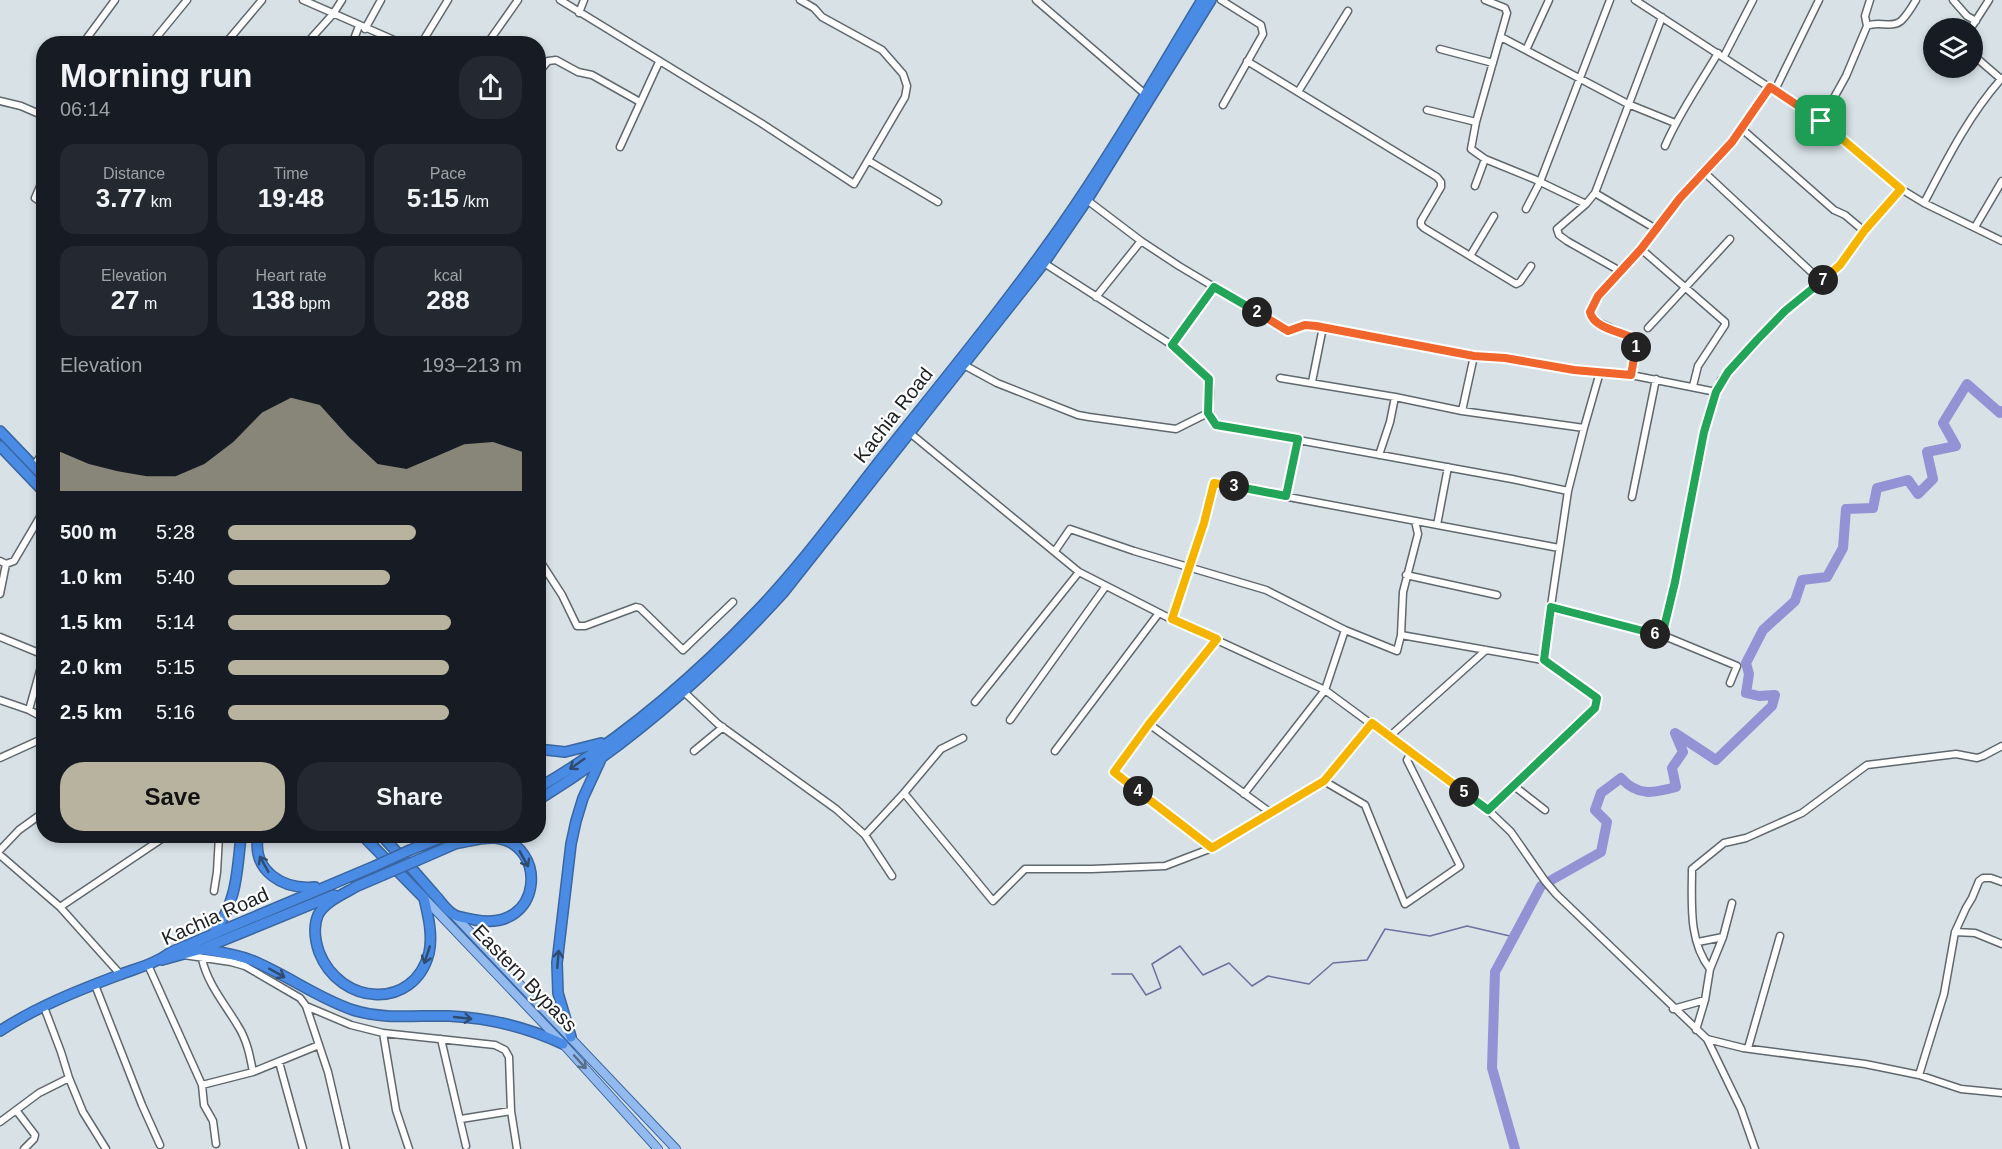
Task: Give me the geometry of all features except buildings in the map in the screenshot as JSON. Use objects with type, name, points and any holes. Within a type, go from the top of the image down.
[{"type":"highway","name":"Kachia Road","points":[[546,783],[619,738],[684,692],[777,599],[1038,258],[1078,201],[1203,0]]},
{"type":"highway","name":"Kachia Road","points":[[546,795],[601,758],[619,738],[704,665],[758,610],[910,433],[1044,263],[1087,200],[1211,0]]},
{"type":"highway","points":[[0,431],[36,470]]},
{"type":"highway","points":[[0,446],[36,484]]},
{"type":"highway","points":[[546,749],[565,752],[619,738]]},
{"type":"highway","points":[[571,1036],[558,993],[557,963],[571,844],[583,798],[601,758]]},
{"type":"highway","points":[[213,934],[229,910],[233,897],[240,843]]},
{"type":"highway","points":[[258,843],[261,862],[275,879],[301,888],[327,886]]},
{"type":"highway","name":"Eastern Bypass","points":[[370,843],[424,898]]},
{"type":"highway","name":"Eastern Bypass","points":[[388,843],[453,914]]},
{"type":"highway","name":"Kachia Road","points":[[2,1026],[120,974],[160,960],[171,952],[425,843]]},
{"type":"highway","points":[[202,954],[460,843]]},
{"type":"highway","points":[[453,914],[493,922],[510,917],[523,906],[532,885],[531,874],[524,856],[511,843]]},
{"type":"highway","points":[[359,885],[319,914],[315,935],[316,944],[326,967],[345,985],[366,994],[379,994],[400,989],[411,981],[425,963],[430,941],[424,898]]},
{"type":"highway","points":[[160,960],[184,955],[230,953],[252,960],[316,995],[355,1011],[379,1015],[450,1016],[489,1020],[532,1031],[563,1044]]},
{"type":"main road","name":"Eastern Bypass","points":[[424,898],[563,1044],[658,1149]]},
{"type":"main road","name":"Eastern Bypass","points":[[453,914],[676,1149]]},
{"type":"street","points":[[88,36],[115,0]]},
{"type":"street","points":[[158,36],[187,0]]},
{"type":"street","points":[[232,36],[262,0]]},
{"type":"street","points":[[303,0],[384,36]]},
{"type":"street","points":[[313,36],[342,0]]},
{"type":"street","points":[[357,36],[381,0]]},
{"type":"street","points":[[426,36],[448,0]]},
{"type":"street","points":[[493,36],[518,0]]},
{"type":"street","points":[[560,0],[761,123],[854,184],[905,97],[907,86],[903,74],[882,50],[822,18],[814,8],[800,0]]},
{"type":"street","points":[[579,13],[584,0]]},
{"type":"street","points":[[1036,0],[1145,94]]},
{"type":"street","points":[[1221,0],[1261,25],[1263,34],[1222,105]]},
{"type":"street","points":[[1485,0],[1505,8],[1507,13],[1476,122],[1472,149],[1485,159],[1586,204]]},
{"type":"street","points":[[1526,50],[1549,0]]},
{"type":"street","points":[[1526,209],[1540,182],[1610,0]]},
{"type":"street","points":[[1635,0],[1642,2],[1821,121],[1901,189],[1924,203],[2002,241]]},
{"type":"street","points":[[1631,375],[1635,339],[1591,317],[1590,312],[1598,296],[1641,249],[1680,198],[1705,173],[1773,89],[1819,0]]},
{"type":"street","points":[[1821,121],[1846,76],[1867,26],[1865,16],[1870,0]]},
{"type":"street","points":[[1867,26],[1872,23],[1894,25],[1900,22],[1916,0]]},
{"type":"street","points":[[1953,0],[1971,18]]},
{"type":"street","points":[[1978,18],[1989,0]]},
{"type":"street","points":[[1665,146],[1675,123],[1721,55],[1751,1]]},
{"type":"street","points":[[1298,92],[1347,11]]},
{"type":"street","points":[[1620,272],[1567,241],[1557,232],[1558,226],[1586,204],[1595,193],[1662,17]]},
{"type":"street","points":[[1501,37],[1628,104],[1675,123]]},
{"type":"street","points":[[1440,50],[1493,63]]},
{"type":"street","points":[[546,63],[556,60],[578,72],[592,75],[640,102]]},
{"type":"street","points":[[1247,61],[1437,177],[1441,182],[1441,187],[1421,221],[1421,225],[1516,284],[1531,266]]},
{"type":"street","points":[[620,147],[658,62]]},
{"type":"street","points":[[1924,203],[1964,129],[2001,79],[1983,63]]},
{"type":"street","points":[[0,101],[36,113]]},
{"type":"street","points":[[1427,110],[1476,122]]},
{"type":"street","points":[[1742,129],[1834,210],[1845,215],[1864,231]]},
{"type":"street","points":[[1475,186],[1485,159]]},
{"type":"street","points":[[868,161],[938,202]]},
{"type":"street","points":[[1705,173],[1821,281]]},
{"type":"street","points":[[1975,227],[2002,181]]},
{"type":"street","points":[[1662,636],[1675,582],[1704,432],[1716,392],[1728,372],[1785,311],[1840,265],[1864,231],[1901,189]]},
{"type":"street","points":[[1595,193],[1656,229]]},
{"type":"street","points":[[1087,200],[1141,242],[1288,331],[1305,325],[1323,327],[1474,356],[1505,358],[1574,370],[1631,375],[1716,392]]},
{"type":"street","points":[[1470,256],[1494,216]]},
{"type":"street","points":[[1648,328],[1730,239]]},
{"type":"street","points":[[1096,297],[1141,242]]},
{"type":"street","points":[[1641,249],[1725,322],[1698,366],[1693,386]]},
{"type":"street","points":[[1044,263],[1172,345],[1209,379],[1208,413],[1216,425],[1568,491]]},
{"type":"street","points":[[1172,345],[1214,287]]},
{"type":"street","points":[[1312,382],[1323,327]]},
{"type":"street","points":[[1462,411],[1474,356]]},
{"type":"street","points":[[964,365],[997,382],[1078,415],[1176,429],[1208,413]]},
{"type":"street","points":[[1544,660],[1568,491],[1600,372]]},
{"type":"street","points":[[1280,378],[1395,397],[1462,411],[1584,428]]},
{"type":"street","points":[[1632,497],[1656,379]]},
{"type":"street","points":[[1378,455],[1390,422],[1395,397]]},
{"type":"street","points":[[910,433],[1079,572],[1159,613],[1325,690],[1488,810],[1511,832],[1547,884],[1673,1009],[1707,1039],[1741,1109],[1755,1149]]},
{"type":"street","points":[[1286,496],[1298,439]]},
{"type":"street","points":[[33,467],[36,463]]},
{"type":"street","points":[[1418,534],[1434,524],[1448,467]]},
{"type":"street","points":[[1172,619],[1204,523],[1214,483],[1559,548]]},
{"type":"street","points":[[1055,551],[1070,529],[1134,551],[1266,590],[1346,630],[1397,651],[1401,635],[1406,575],[1418,534],[1415,521]]},
{"type":"street","points":[[0,594],[3,562],[14,561],[36,522]]},
{"type":"street","points":[[546,570],[562,595],[577,626],[585,627],[636,607],[640,608],[683,650],[733,602]]},
{"type":"street","points":[[975,702],[1079,572]]},
{"type":"street","points":[[1406,575],[1497,595]]},
{"type":"street","points":[[1010,720],[1106,586]]},
{"type":"street","points":[[1551,607],[1662,636],[1737,666],[1730,683]]},
{"type":"street","points":[[1055,751],[1159,613]]},
{"type":"street","points":[[1244,794],[1325,690],[1346,630]]},
{"type":"street","points":[[1401,635],[1544,660],[1597,698],[1595,708],[1488,810]]},
{"type":"street","points":[[0,637],[36,653]]},
{"type":"street","points":[[1212,848],[1114,772],[1217,639]]},
{"type":"street","points":[[1390,736],[1486,650]]},
{"type":"street","points":[[29,710],[36,685]]},
{"type":"street","points":[[684,692],[723,727],[814,792],[865,835],[892,876]]},
{"type":"street","points":[[0,700],[36,714]]},
{"type":"street","points":[[904,793],[993,901],[1025,869],[1165,866],[1212,848],[1324,781],[1372,723]]},
{"type":"street","points":[[1149,724],[1271,813]]},
{"type":"street","points":[[694,752],[723,727]]},
{"type":"street","points":[[865,835],[941,749],[963,738]]},
{"type":"street","points":[[0,758],[36,742]]},
{"type":"street","points":[[1710,969],[1703,960],[1692,921],[1692,869],[1724,843],[1746,838],[1802,813],[1867,765],[1956,754],[1977,758],[2002,746]]},
{"type":"street","points":[[1324,781],[1365,805],[1405,904],[1460,866],[1407,760],[1411,753]]},
{"type":"street","points":[[1514,786],[1545,810]]},
{"type":"street","points":[[808,800],[814,792]]},
{"type":"street","points":[[0,850],[19,830],[36,818]]},
{"type":"street","points":[[60,907],[156,843]]},
{"type":"street","points":[[214,891],[218,872],[219,843]]},
{"type":"street","points":[[0,855],[60,907],[120,974]]},
{"type":"street","points":[[1919,1075],[1944,994],[1955,932],[1979,881],[1983,878],[1991,878],[2002,882]]},
{"type":"street","points":[[1696,1030],[1705,1000],[1710,969],[1723,937],[1732,903]]},
{"type":"street","points":[[1955,932],[1976,933],[2002,944]]},
{"type":"street","points":[[1748,1048],[1780,936]]},
{"type":"street","points":[[1698,942],[1723,937]]},
{"type":"street","points":[[253,1072],[240,1028],[206,975],[202,954],[245,966],[300,998],[306,1006],[333,1089],[346,1149]]},
{"type":"street","points":[[148,965],[202,1085],[204,1105],[213,1120],[216,1144]]},
{"type":"street","points":[[95,985],[160,1145]]},
{"type":"street","points":[[1673,1009],[1705,1000]]},
{"type":"street","points":[[306,1006],[351,1026],[383,1033],[495,1046],[505,1050],[508,1057],[511,1111],[517,1149]]},
{"type":"street","points":[[44,1007],[83,1113],[106,1149]]},
{"type":"street","points":[[383,1033],[396,1110],[409,1149]]},
{"type":"street","points":[[441,1039],[466,1146]]},
{"type":"street","points":[[1707,1039],[1748,1048],[1865,1064],[1919,1075],[1961,1089],[2002,1093]]},
{"type":"street","points":[[202,1085],[253,1072],[319,1045]]},
{"type":"street","points":[[279,1062],[303,1149]]},
{"type":"street","points":[[0,1122],[39,1093],[69,1078]]},
{"type":"street","points":[[16,1110],[35,1135],[24,1149]]},
{"type":"street","points":[[461,1119],[511,1111]]},
{"type":"waterway","points":[[1515,1149],[1492,1068],[1495,972],[1541,886],[1601,852],[1607,822],[1595,810],[1601,793],[1621,778],[1640,791],[1661,791],[1676,787],[1672,768],[1683,752],[1675,733],[1716,760],[1772,706],[1775,695],[1759,696],[1746,693],[1749,674],[1746,663],[1763,630],[1795,601],[1802,580],[1827,577],[1843,548],[1846,509],[1873,508],[1877,488],[1908,480],[1918,494],[1933,479],[1927,452],[1956,446],[1943,423],[1967,384],[2000,413],[2002,411]]},
{"type":"waterway","points":[[1112,974],[1132,974],[1146,995],[1161,988],[1152,964],[1180,946],[1203,975],[1229,963],[1252,986],[1268,976],[1309,984],[1333,963],[1367,960],[1385,929],[1430,936],[1467,926],[1514,937]]},
{"type":"route","points":[[1770,87],[1821,121],[1901,189],[1865,230],[1840,265],[1785,311],[1721,380],[1704,432],[1675,582],[1662,636],[1551,607],[1544,660],[1597,698],[1597,703],[1595,708],[1488,810],[1372,723],[1324,781],[1212,848],[1114,772],[1217,639],[1172,619],[1204,523],[1209,495],[1214,483],[1286,496],[1293,464],[1298,439],[1216,425],[1208,413],[1209,379],[1172,345],[1214,287],[1288,331],[1305,325],[1316,326],[1474,356],[1505,358],[1590,372],[1631,375],[1635,339],[1606,327],[1591,317],[1592,305],[1598,296],[1641,249],[1680,198],[1732,142],[1770,87]]}]
